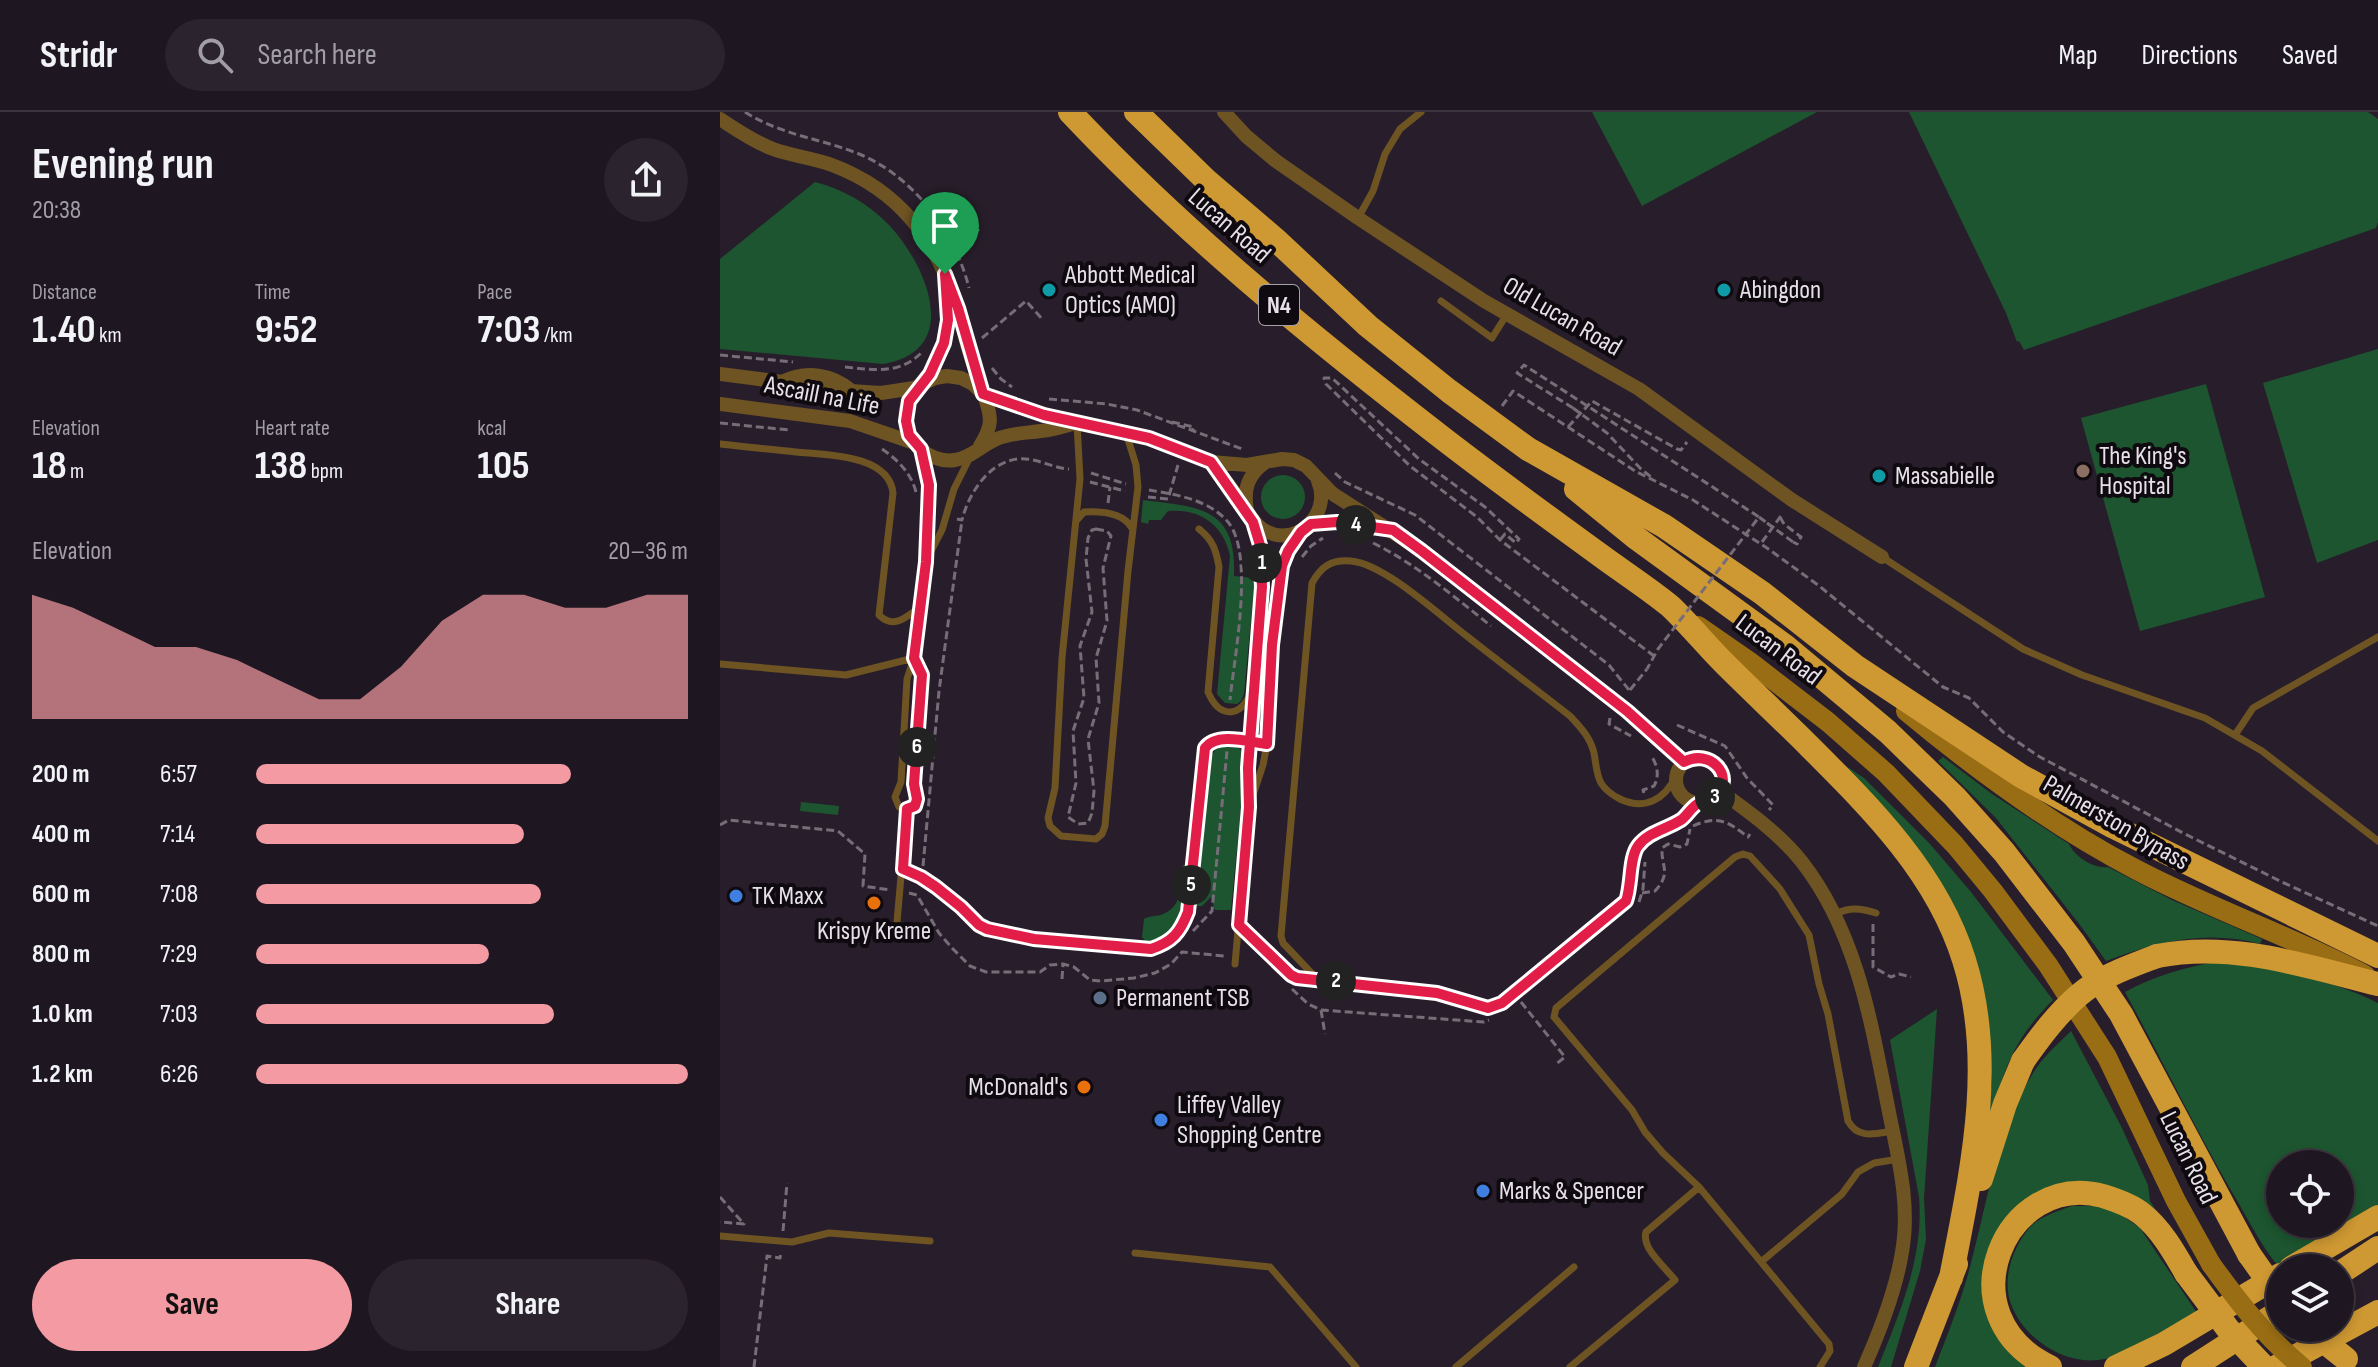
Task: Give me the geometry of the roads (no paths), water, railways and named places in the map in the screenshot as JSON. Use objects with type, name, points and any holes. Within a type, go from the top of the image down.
[{"type":"highway","name":"Lucan Road","points":[[1070,112],[1196,235],[1379,389],[1670,606]]},
{"type":"highway","name":"Lucan Road","points":[[1136,112],[1206,180],[1368,326],[1528,449],[1649,517],[1713,559],[1855,666],[2008,768],[2249,895],[2378,956]]},
{"type":"highway","points":[[1528,449],[1635,537],[1785,646],[1888,732],[1995,841],[2074,943],[2121,1014],[2249,1254],[2266,1278]]},
{"type":"highway","points":[[1670,606],[1892,833],[1917,864],[1946,914],[1964,960],[1975,1005],[1982,1057],[1972,1163],[1951,1278]]},
{"type":"highway","points":[[1916,1367],[1951,1278],[1996,1130],[2023,1061],[2047,1027],[2081,993],[2117,972],[2157,956],[2209,950],[2245,952],[2378,982]]},
{"type":"highway","points":[[2050,1367],[2031,1358],[2012,1340],[2000,1320],[1993,1297],[1993,1279],[2006,1237],[2020,1218],[2039,1205],[2061,1196],[2089,1192],[2117,1200],[2142,1214],[2168,1242],[2186,1273],[2228,1329],[2264,1367]]},
{"type":"highway","points":[[2315,1254],[2378,1217]]},
{"type":"highway","points":[[2354,1264],[2378,1248]]},
{"type":"highway","points":[[2116,1367],[2164,1344],[2266,1283]]},
{"type":"highway","points":[[2354,1314],[2378,1298]]},
{"type":"highway","points":[[2274,1367],[2378,1312]]},
{"type":"highway","points":[[2193,1367],[2266,1320]]},
{"type":"highway","points":[[2274,1367],[2311,1342]]},
{"type":"highway","points":[[2325,1342],[2353,1363]]},
{"type":"main road","name":"Lucan Road","points":[[1670,606],[1828,722],[1915,801],[1955,845],[2022,929],[2107,1057],[2176,1201],[2211,1264],[2274,1344],[2302,1367]]},
{"type":"main road","name":"Palmerston Bypass","points":[[1855,666],[1969,763],[2078,837],[2138,871],[2315,949],[2378,982]]},
{"type":"street","name":"Old Lucan Road","points":[[1224,112],[1276,161],[1358,218],[1507,314],[1639,389],[1792,500],[1882,557]]},
{"type":"street","points":[[720,119],[763,145],[845,170],[890,197],[913,220],[945,274],[989,407],[991,421],[988,434],[977,449]]},
{"type":"street","points":[[945,274],[948,320],[944,343],[930,374],[909,401],[907,413],[909,435],[918,446],[928,455],[941,460],[955,460],[1013,434],[1077,423]]},
{"type":"street","name":"Ascaill na Life","points":[[720,374],[782,382],[797,374],[824,376],[840,381],[852,391],[881,393],[922,385]]},
{"type":"street","points":[[922,385],[935,378],[961,378],[983,394],[1044,415],[1125,431],[1211,462],[1247,465],[1294,460],[1306,466],[1333,494],[1422,551],[1627,711],[1684,762]]},
{"type":"street","name":"Ascaill na Life","points":[[720,404],[850,421],[918,446]]},
{"type":"street","points":[[1211,462],[1250,516],[1263,530],[1275,535],[1288,535],[1337,522],[1393,530]]},
{"type":"street","points":[[1250,516],[1245,497],[1246,486],[1252,475],[1266,462]]},
{"type":"street","points":[[1306,528],[1318,513],[1321,500],[1315,475]]},
{"type":"street","points":[[1699,757],[1714,762],[1722,775],[1720,791],[1711,800],[1698,803],[1686,799],[1677,789],[1676,776],[1684,762],[1699,757]]},
{"type":"street","points":[[1720,791],[1752,814],[1792,850],[1807,870],[1835,914],[1865,998],[1906,1204],[1903,1251],[1864,1367]]},
{"type":"lane","points":[[1358,218],[1373,191],[1385,154],[1400,129],[1421,112]]},
{"type":"lane","points":[[1441,301],[1492,338],[1507,314]]},
{"type":"lane","points":[[1077,423],[1080,475],[1062,658],[1055,788],[1048,818],[1054,832],[1073,839],[1096,839],[1105,826],[1138,491],[1136,465],[1125,431]]},
{"type":"lane","points":[[720,444],[836,456],[860,461],[878,470],[890,482],[893,493],[879,615],[887,622],[895,623],[920,607]]},
{"type":"lane","points":[[914,658],[922,675],[922,690],[914,784],[916,802],[907,809],[899,807],[895,797],[901,782],[907,679],[914,658],[926,562],[929,485],[918,446]]},
{"type":"lane","points":[[926,562],[942,530],[954,489],[977,449]]},
{"type":"lane","points":[[1074,523],[1084,512],[1090,512],[1121,516],[1132,529]]},
{"type":"lane","points":[[1235,960],[1249,807],[1248,768],[1262,563],[1260,545],[1250,516]]},
{"type":"lane","points":[[1249,807],[1267,744],[1272,645],[1280,577],[1288,551],[1306,528]]},
{"type":"lane","points":[[1199,529],[1216,549],[1219,567],[1208,692],[1220,710],[1236,711],[1247,702],[1253,686]]},
{"type":"lane","points":[[1882,557],[2023,649],[2082,675],[2202,716],[2262,751],[2378,841]]},
{"type":"lane","points":[[1317,979],[1286,949],[1281,936],[1312,583],[1328,563],[1354,561],[1391,578],[1570,716],[1591,743],[1597,776],[1608,793],[1632,803],[1649,804],[1670,788],[1676,776]]},
{"type":"lane","points":[[2235,735],[2253,708],[2378,637]]},
{"type":"lane","points":[[720,664],[846,675],[914,658]]},
{"type":"lane","points":[[903,869],[921,877],[954,901],[979,925],[997,932],[1034,939],[1151,949],[1160,946],[1180,931],[1188,912],[1206,745],[1216,740],[1267,744]]},
{"type":"lane","points":[[1239,925],[1297,978],[1437,993],[1488,1008],[1502,1003],[1626,901],[1635,850],[1640,843],[1683,819],[1698,803]]},
{"type":"lane","points":[[896,933],[907,809]]},
{"type":"lane","points":[[1820,1367],[1830,1351],[1829,1344],[1699,1187],[1645,1132],[1632,1110],[1554,1017],[1554,1013],[1559,1004],[1735,857],[1743,854],[1750,856],[1793,908],[1809,935],[1848,1121],[1853,1130],[1862,1134],[1893,1131]]},
{"type":"lane","points":[[1835,914],[1848,908],[1862,908],[1875,913]]},
{"type":"lane","points":[[1761,1262],[1842,1194],[1858,1172],[1874,1163],[1899,1159]]},
{"type":"lane","points":[[1570,1367],[1675,1280],[1646,1244],[1644,1236],[1699,1187]]},
{"type":"lane","points":[[720,1236],[792,1242],[829,1233],[930,1241]]},
{"type":"lane","points":[[1135,1253],[1270,1267],[1356,1367]]},
{"type":"lane","points":[[1456,1367],[1574,1267]]},
{"type":"place","name":"Abbott Medical Optics (AMO)","points":[[1049,290]]},
{"type":"place","name":"Abingdon","points":[[1724,290]]},
{"type":"place","name":"The King's Hospital","points":[[2083,471]]},
{"type":"place","name":"Massabielle","points":[[1879,476]]},
{"type":"place","name":"TK Maxx","points":[[736,896]]},
{"type":"place","name":"Krispy Kreme","points":[[874,903]]},
{"type":"place","name":"Permanent TSB","points":[[1100,998]]},
{"type":"place","name":"McDonald's","points":[[1084,1087]]},
{"type":"place","name":"Liffey Valley Shopping Centre","points":[[1161,1120]]},
{"type":"place","name":"Marks & Spencer","points":[[1483,1191]]}]
